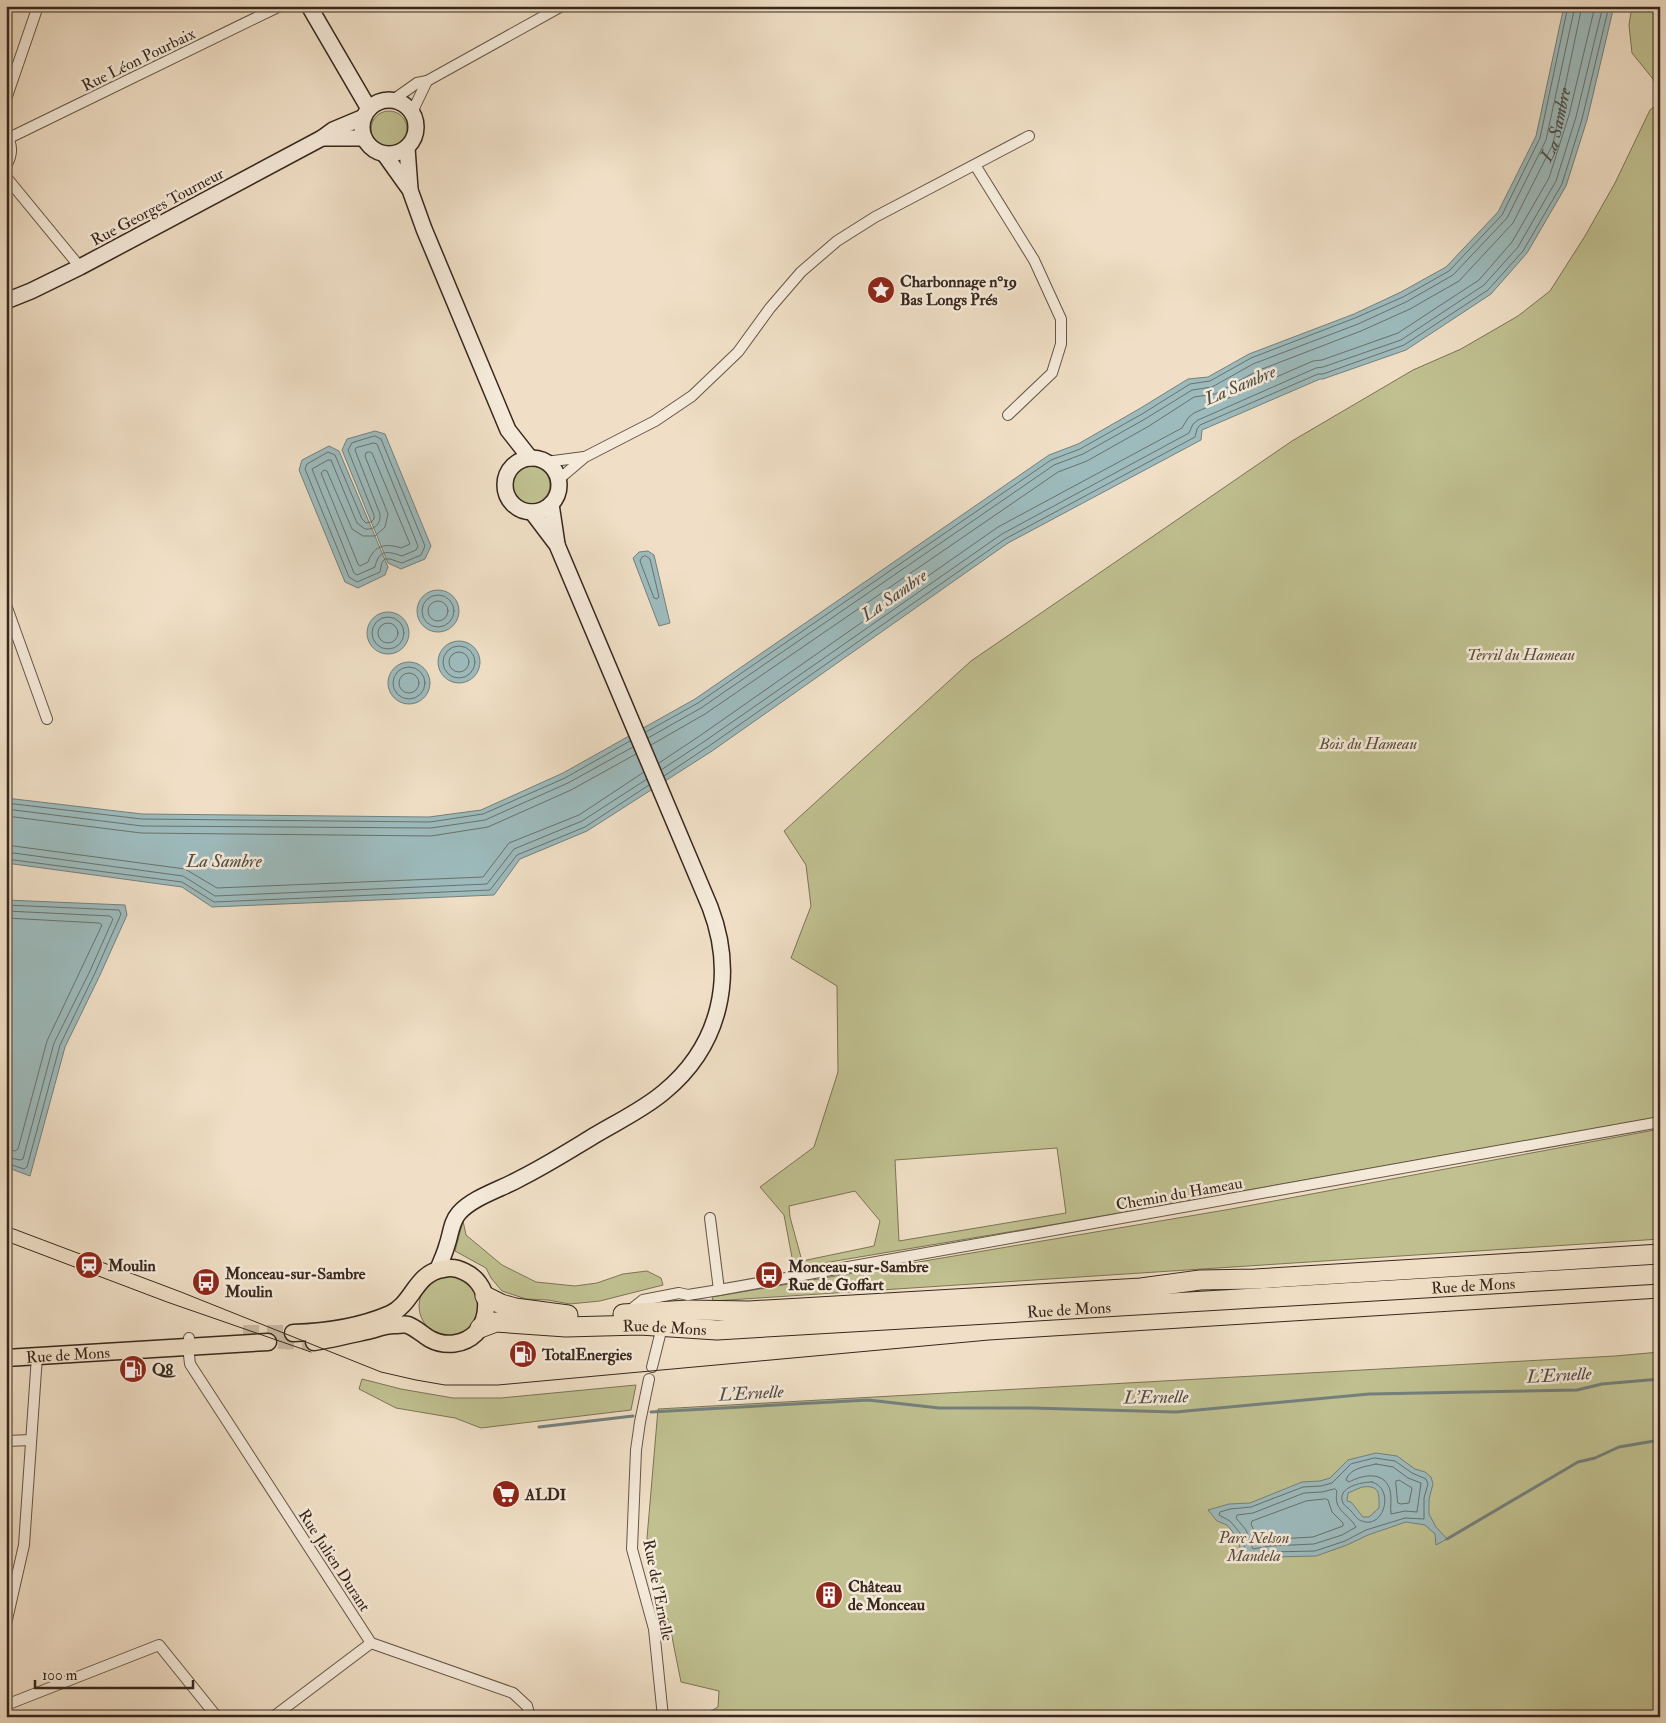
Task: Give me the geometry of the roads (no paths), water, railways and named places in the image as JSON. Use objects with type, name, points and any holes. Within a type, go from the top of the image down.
[{"type":"highway","name":"Rue de Mons","points":[[480,1328],[496,1322],[566,1327],[640,1325],[665,1319],[705,1302],[759,1310],[1141,1288],[1200,1280],[1255,1279],[1660,1254]]},
{"type":"highway","name":"Rue de Mons","points":[[485,1296],[514,1308],[572,1316],[630,1314],[717,1330],[1660,1274]]},
{"type":"main road","points":[[293,1333],[332,1330],[392,1313],[402,1306],[425,1276],[438,1269],[455,1268]]},
{"type":"main road","name":"Rue de Mons","points":[[455,1268],[477,1281],[485,1296]]},
{"type":"main road","points":[[413,1292],[410,1303],[411,1314],[415,1325],[422,1334]]},
{"type":"main road","points":[[480,1328],[486,1312],[485,1296]]},
{"type":"main road","name":"Rue de Mons","points":[[314,1342],[394,1324],[408,1325],[435,1342],[450,1344],[467,1340],[480,1328]]},
{"type":"main road","name":"Rue de Mons","points":[[188,1342],[202,1334],[243,1333]]},
{"type":"main road","name":"Rue de Mons","points":[[6,1358],[159,1348],[188,1342],[268,1342]]},
{"type":"street","points":[[6,99],[38,6]]},
{"type":"street","name":"Rue Léon Pourbaix","points":[[7,137],[280,6]]},
{"type":"street","points":[[309,6],[367,113]]},
{"type":"street","points":[[393,100],[417,83],[427,81],[562,6]]},
{"type":"street","points":[[413,114],[414,106],[427,81]]},
{"type":"street","points":[[386,155],[400,153],[413,142],[416,134],[417,125],[413,114],[404,104],[393,100],[377,103],[367,113],[362,126],[364,138],[367,144],[374,150],[386,155],[410,190],[424,229],[508,430],[530,458]]},
{"type":"street","name":"Rue Georges Tourneur","points":[[6,301],[80,267],[367,113]]},
{"type":"street","points":[[558,480],[586,457],[655,421],[692,396],[738,352],[775,302],[801,272],[837,241],[875,217],[1029,136]]},
{"type":"street","points":[[6,166],[12,148],[7,137]]},
{"type":"street","name":"Rue Georges Tourneur","points":[[322,138],[364,138]]},
{"type":"street","points":[[407,148],[410,190]]},
{"type":"street","points":[[975,165],[1034,260],[1061,318],[1061,344],[1052,373],[1008,415]]},
{"type":"street","points":[[6,177],[80,267]]},
{"type":"street","points":[[508,430],[510,459],[513,466]]},
{"type":"street","points":[[546,462],[586,457]]},
{"type":"street","points":[[538,458],[546,462],[554,469],[558,480],[558,493],[551,504],[539,511],[532,512],[517,508],[506,495],[505,480],[508,472],[513,466],[524,459],[538,458]]},
{"type":"street","points":[[551,504],[557,545]]},
{"type":"street","points":[[438,1269],[457,1214],[467,1206],[523,1178],[663,1094],[687,1071],[706,1042],[718,1009],[722,988],[722,949],[710,907],[557,545],[532,512]]},
{"type":"street","points":[[6,605],[47,720]]},
{"type":"street","name":"Chemin du Hameau","points":[[630,1314],[634,1307],[643,1300],[679,1293],[705,1302],[719,1290],[1660,1122]]},
{"type":"street","points":[[710,1218],[719,1290]]},
{"type":"street","points":[[447,1245],[455,1268]]},
{"type":"street","points":[[652,1367],[665,1319],[688,1295]]},
{"type":"street","name":"Rue Julien Durant","points":[[188,1342],[190,1364],[371,1643]]},
{"type":"street","points":[[6,1624],[24,1545],[37,1356]]},
{"type":"street","name":"Rue de l'Ernelle","points":[[649,1379],[636,1450],[632,1549],[654,1629],[663,1717]]},
{"type":"street","points":[[6,1442],[31,1440]]},
{"type":"street","points":[[273,1717],[371,1643],[513,1693],[527,1706],[530,1717]]},
{"type":"street","points":[[6,1704],[159,1644],[217,1717]]},
{"type":"water","name":"La Sambre","points":[[1564,6],[1614,6],[1587,120],[1566,186],[1527,253],[1491,294],[1406,350],[1320,379],[1202,430],[1201,440],[1008,543],[712,751],[587,831],[520,859],[494,895],[212,907],[182,887],[6,863],[6,798],[142,814],[429,817],[481,810],[563,773],[695,699],[1049,455],[1078,444],[1188,379],[1208,377],[1249,354],[1354,314],[1401,292],[1446,267],[1498,212],[1536,136]]},
{"type":"water","points":[[375,431],[385,434],[431,546],[425,559],[401,569],[388,563],[342,450],[347,439]]},
{"type":"water","points":[[329,446],[339,451],[388,567],[385,575],[358,588],[345,582],[299,470],[302,460]]},
{"type":"water","points":[[648,551],[654,555],[670,623],[659,626],[633,558],[639,552]]},
{"type":"water","points":[[434,590],[442,590],[453,596],[459,611],[453,626],[442,632],[434,632],[423,626],[417,615],[417,607],[423,596]]},
{"type":"water","points":[[384,612],[392,612],[403,618],[409,633],[403,648],[392,654],[384,654],[373,648],[367,637],[367,629],[373,618]]},
{"type":"water","points":[[455,641],[463,641],[474,647],[480,662],[474,677],[463,683],[455,683],[444,677],[438,666],[438,658],[444,647]]},
{"type":"water","points":[[405,662],[413,662],[424,668],[430,683],[424,698],[413,704],[405,704],[394,698],[388,687],[388,679],[394,668]]},
{"type":"water","points":[[6,900],[125,905],[127,915],[65,1047],[30,1176],[6,1167]]},
{"type":"water","points":[[1376,1453],[1397,1456],[1415,1469],[1425,1472],[1431,1477],[1433,1484],[1429,1499],[1429,1514],[1436,1527],[1447,1539],[1436,1545],[1435,1534],[1425,1525],[1406,1522],[1316,1556],[1271,1557],[1245,1562],[1236,1536],[1227,1525],[1217,1521],[1208,1510],[1229,1504],[1250,1503],[1302,1482],[1320,1481],[1330,1478],[1348,1460]],"holes":[[[1362,1487],[1372,1487],[1377,1491],[1379,1508],[1369,1517],[1363,1517],[1351,1502],[1347,1501],[1348,1493]]]},
{"type":"waterway","name":"L'Ernelle","points":[[651,1412],[868,1400],[939,1408],[1032,1408],[1176,1412],[1369,1394],[1577,1390],[1602,1384],[1660,1379]]},
{"type":"waterway","name":"L'Ernelle","points":[[539,1427],[633,1416]]},
{"type":"waterway","points":[[1447,1539],[1578,1462],[1595,1458],[1619,1447],[1660,1440]]},
{"type":"tunnel","points":[[243,1333],[293,1333]]},
{"type":"tunnel","points":[[278,1341],[314,1342]]},
{"type":"tram line","points":[[6,1226],[181,1292],[381,1372],[445,1385],[498,1385],[989,1340],[1660,1298]]},
{"type":"tram line","points":[[6,1241],[167,1302],[311,1352]]},
{"type":"place","name":"Charbonnage n°19 Bas Longs Prés","points":[[881,290]]},
{"type":"place","name":"Moulin","points":[[89,1265]]},
{"type":"place","name":"Monceau-sur-Sambre Rue de Goffart","points":[[769,1275]]},
{"type":"place","name":"Monceau-sur-Sambre Moulin","points":[[206,1282]]},
{"type":"place","name":"TotalEnergies","points":[[523,1354]]},
{"type":"place","name":"Q8","points":[[133,1369]]},
{"type":"place","name":"ALDI","points":[[506,1494]]},
{"type":"place","name":"Château de Monceau","points":[[829,1595]]},
{"type":"park label","name":"Terril du Hameau","points":[[1521,654]]},
{"type":"park label","name":"Bois du Hameau","points":[[1368,743]]},
{"type":"park label","name":"Parc Nelson Mandela","points":[[1254,1546]]}]
